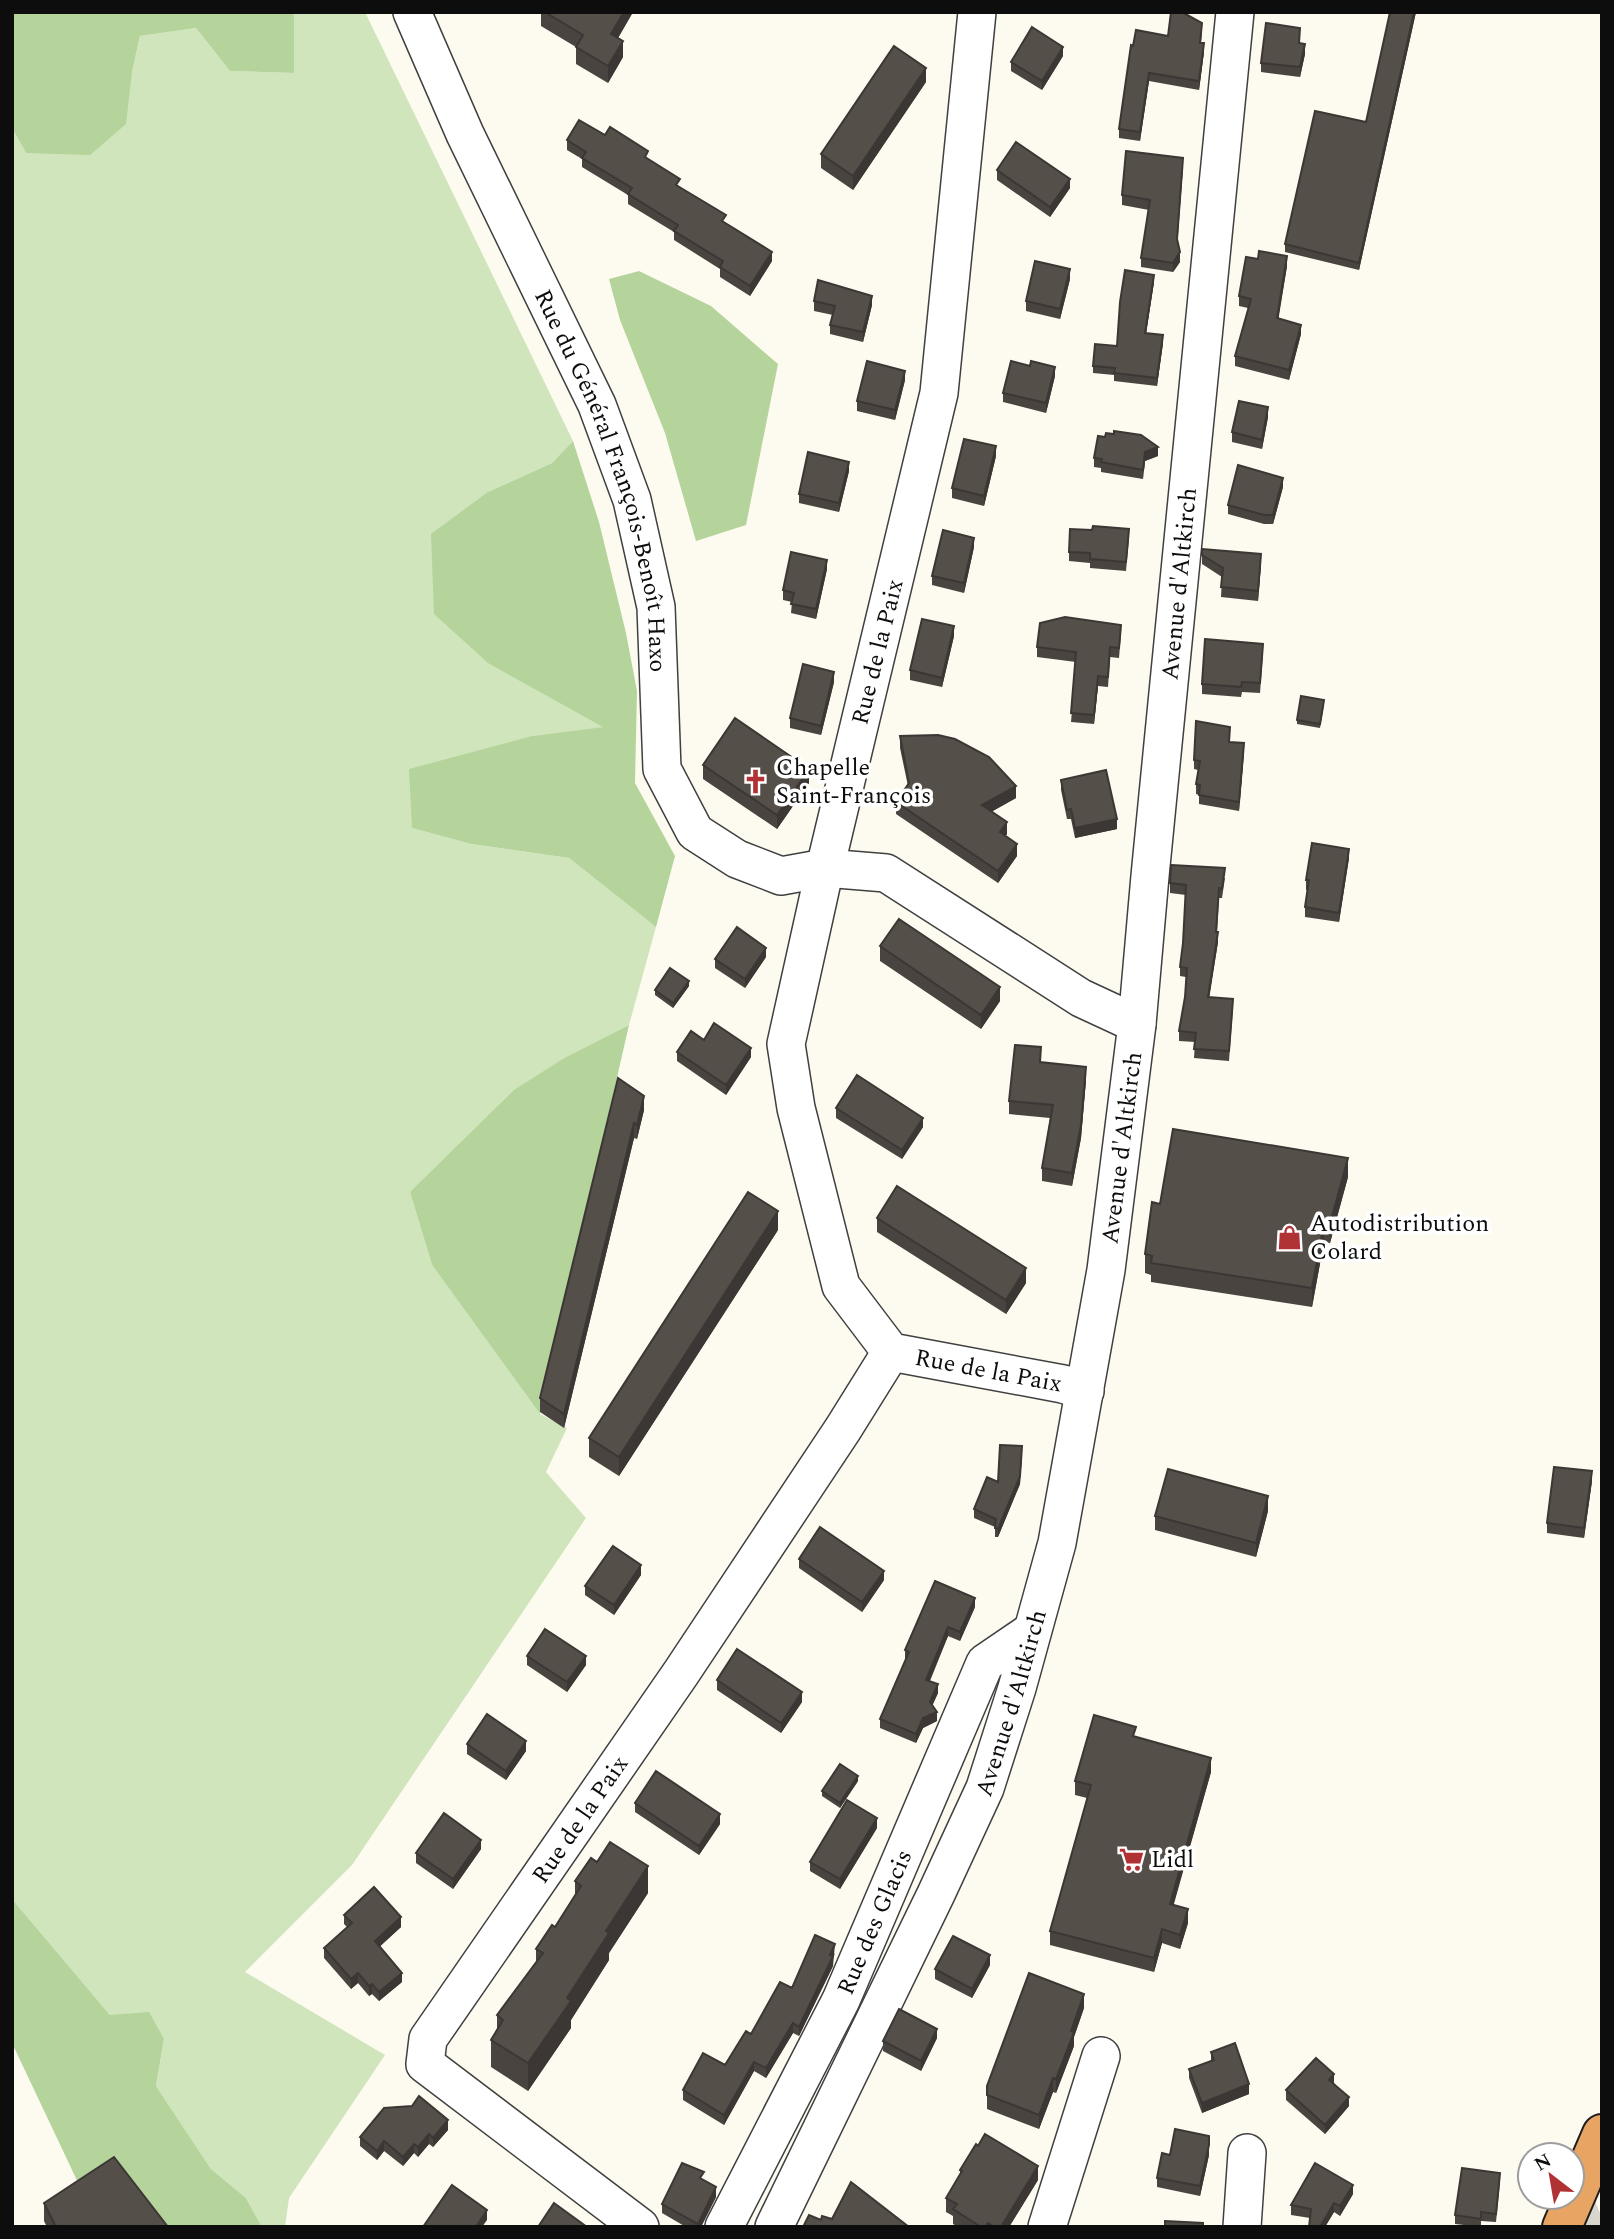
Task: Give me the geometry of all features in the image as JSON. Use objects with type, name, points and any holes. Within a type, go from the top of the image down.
[{"type":"highway","points":[[1562,2227],[1602,2134]]},
{"type":"street","name":"Rue du Général François-Benoît Haxo","points":[[412,12],[465,134],[597,405],[632,500],[656,607],[662,769],[695,832],[737,859],[781,876],[824,868],[887,873],[1081,998],[1138,1024]]},
{"type":"street","name":"Rue de la Paix","points":[[977,12],[939,393],[824,868],[786,1044],[796,1108],[841,1286],[891,1352],[1063,1384],[1085,1391]]},
{"type":"street","name":"Avenue d'Altkirch","points":[[774,2227],[985,1788],[1017,1688],[1057,1543],[1106,1270],[1138,1024],[1150,876],[1235,12]]},
{"type":"street","name":"Rue de la Paix","points":[[640,2227],[425,2064],[428,2039],[681,1673],[891,1352]]},
{"type":"street","name":"Rue des Glacis","points":[[724,2227],[841,2000],[985,1664],[1032,1631]]},
{"type":"street","points":[[1047,2227],[1101,2056]]},
{"type":"street","points":[[1242,2227],[1247,2153]]},
{"type":"green space","points":[[12,12],[292,12],[294,73],[230,71],[196,28],[140,36],[132,72],[126,124],[90,155],[26,153],[12,128]]},
{"type":"green space","points":[[292,12],[365,12],[573,441],[552,463],[488,492],[554,698],[605,727],[532,736],[412,828],[471,844],[569,858],[656,927],[629,1025],[566,1057],[410,1192],[432,1265],[540,1414],[567,1428],[546,1472],[586,1518],[352,1865],[245,1972],[385,2055],[289,2198],[285,2227],[262,2227],[246,2198],[211,2169],[156,2086],[164,2040],[110,2015],[12,1899],[12,128],[26,153],[132,72],[140,36],[196,28],[230,71],[294,73]]},
{"type":"green space","points":[[639,271],[711,306],[778,364],[746,525],[696,541],[665,433],[620,320],[609,279]]},
{"type":"green space","points":[[573,441],[599,522],[637,691],[635,783],[675,856],[656,927],[569,858],[471,844],[412,828],[409,769],[532,736],[603,727],[488,663],[434,614],[431,534],[488,492],[552,463]]},
{"type":"green space","points":[[629,1025],[540,1414],[432,1265],[410,1192],[514,1090],[566,1057]]},
{"type":"green space","points":[[12,1899],[110,2015],[149,2012],[164,2039],[156,2086],[211,2169],[246,2198],[262,2227],[99,2227],[12,2043]]},
{"type":"building","points":[[545,12],[624,12],[611,34],[623,41],[608,66],[576,47],[583,35]]},
{"type":"building","points":[[1171,12],[1182,12],[1202,23],[1200,43],[1204,43],[1199,81],[1149,73],[1140,132],[1119,129],[1131,45],[1133,46],[1136,30],[1168,36]]},
{"type":"building","points":[[1390,12],[1414,12],[1359,263],[1285,244],[1315,111],[1366,122]]},
{"type":"building","points":[[1266,23],[1300,28],[1299,43],[1305,44],[1300,67],[1261,63]]},
{"type":"building","points":[[1032,27],[1063,47],[1042,81],[1011,62]]},
{"type":"building","points":[[894,46],[926,68],[853,176],[821,154]]},
{"type":"building","points":[[579,120],[605,135],[610,127],[648,151],[645,157],[680,179],[676,185],[726,215],[722,221],[772,252],[750,286],[720,267],[723,261],[674,231],[678,225],[628,194],[632,188],[582,158],[586,152],[567,140]]},
{"type":"building","points":[[1016,142],[1070,179],[1050,207],[997,170]]},
{"type":"building","points":[[1126,151],[1183,158],[1177,239],[1180,252],[1173,263],[1141,258],[1150,200],[1122,195]]},
{"type":"building","points":[[1259,251],[1287,256],[1277,318],[1301,325],[1289,370],[1235,356],[1251,299],[1239,296],[1246,257],[1258,259]]},
{"type":"building","points":[[1035,261],[1070,269],[1060,309],[1026,301]]},
{"type":"building","points":[[1125,270],[1154,275],[1145,333],[1163,335],[1157,378],[1114,373],[1115,368],[1093,366],[1095,344],[1117,346]]},
{"type":"building","points":[[818,280],[872,296],[863,332],[830,325],[835,306],[814,301]]},
{"type":"building","points":[[867,361],[905,371],[895,410],[857,401]]},
{"type":"building","points":[[1011,361],[1030,366],[1031,361],[1055,367],[1046,403],[1003,393]]},
{"type":"building","points":[[1239,401],[1268,407],[1262,440],[1232,432]]},
{"type":"building","points":[[1114,431],[1141,435],[1158,447],[1145,452],[1143,470],[1101,462],[1102,459],[1094,458],[1098,436],[1105,437],[1106,433],[1114,434]]},
{"type":"building","points":[[964,439],[996,446],[984,496],[952,488]]},
{"type":"building","points":[[808,452],[849,462],[839,503],[799,494]]},
{"type":"building","points":[[1238,465],[1283,478],[1273,515],[1228,505]]},
{"type":"building","points":[[1093,526],[1129,529],[1126,562],[1090,559],[1090,553],[1069,552],[1070,529],[1092,530]]},
{"type":"building","points":[[943,530],[974,538],[964,583],[932,576]]},
{"type":"building","points":[[1202,549],[1261,554],[1258,591],[1221,587],[1223,568],[1202,555]]},
{"type":"building","points":[[791,552],[827,560],[816,609],[791,604],[794,593],[783,590]]},
{"type":"building","points":[[1065,617],[1121,625],[1119,648],[1110,647],[1108,677],[1098,676],[1094,715],[1071,713],[1076,652],[1037,647],[1040,623]]},
{"type":"building","points":[[922,619],[954,626],[942,678],[910,670]]},
{"type":"building","points":[[1205,639],[1263,644],[1260,683],[1242,682],[1241,687],[1202,684]]},
{"type":"building","points":[[803,664],[834,672],[821,726],[790,718]]},
{"type":"building","points":[[1301,696],[1324,700],[1320,724],[1297,720]]},
{"type":"building","name":"Chapelle Saint-François","points":[[735,718],[809,769],[777,815],[703,765]]},
{"type":"building","points":[[1196,721],[1230,727],[1229,742],[1244,743],[1239,802],[1199,795],[1200,785],[1196,784],[1200,761],[1194,760]]},
{"type":"building","points":[[938,735],[955,739],[989,757],[1016,786],[982,805],[1007,822],[1000,832],[1017,844],[998,871],[896,802],[909,783],[900,736]]},
{"type":"building","points":[[1106,770],[1117,819],[1075,828],[1071,809],[1067,810],[1061,780]]},
{"type":"building","points":[[1312,843],[1349,849],[1339,913],[1305,907]]},
{"type":"building","points":[[1171,865],[1225,868],[1222,889],[1219,888],[1218,932],[1208,997],[1233,999],[1229,1051],[1194,1049],[1196,1033],[1179,1031],[1187,968],[1180,967],[1186,885],[1170,883]]},
{"type":"building","points":[[899,919],[1000,987],[981,1015],[880,946]]},
{"type":"building","points":[[737,927],[766,948],[745,979],[715,959]]},
{"type":"building","points":[[670,968],[689,981],[673,1003],[655,990]]},
{"type":"building","points":[[714,1023],[751,1048],[726,1085],[677,1052],[691,1031],[704,1040]]},
{"type":"building","points":[[1015,1045],[1041,1047],[1040,1062],[1086,1067],[1081,1125],[1072,1173],[1042,1168],[1053,1105],[1009,1101]]},
{"type":"building","points":[[857,1075],[923,1118],[902,1150],[836,1108]]},
{"type":"building","points":[[618,1078],[644,1096],[637,1125],[634,1123],[564,1414],[540,1398]]},
{"type":"building","points":[[1173,1129],[1348,1158],[1330,1224],[1324,1223],[1312,1288],[1151,1263],[1152,1256],[1145,1254],[1152,1202],[1160,1204]]},
{"type":"building","points":[[897,1186],[1026,1268],[1006,1300],[877,1218]]},
{"type":"building","points":[[748,1192],[778,1211],[619,1457],[589,1438]]},
{"type":"building","points":[[1000,1445],[1022,1446],[1020,1476],[998,1529],[995,1528],[996,1519],[974,1509],[987,1477],[998,1482]]},
{"type":"building","points":[[1554,1467],[1592,1471],[1584,1528],[1547,1523]]},
{"type":"building","points":[[1168,1469],[1268,1496],[1256,1543],[1155,1516]]},
{"type":"building","points":[[820,1527],[884,1571],[862,1602],[799,1559]]},
{"type":"building","points":[[613,1546],[641,1565],[614,1605],[585,1586]]},
{"type":"building","points":[[935,1581],[975,1598],[960,1632],[948,1627],[926,1680],[938,1684],[930,1702],[937,1712],[923,1718],[916,1734],[880,1719],[909,1652],[905,1650]]},
{"type":"building","points":[[545,1629],[586,1656],[567,1682],[527,1656]]},
{"type":"building","points":[[737,1649],[802,1692],[781,1723],[717,1680]]},
{"type":"building","points":[[487,1714],[526,1741],[506,1771],[467,1744]]},
{"type":"building","name":"Lidl","points":[[1094,1715],[1136,1727],[1133,1736],[1211,1758],[1170,1904],[1188,1909],[1180,1935],[1162,1929],[1154,1958],[1050,1931],[1091,1785],[1075,1781]]},
{"type":"building","points":[[840,1764],[858,1776],[840,1803],[822,1791]]},
{"type":"building","points":[[656,1771],[720,1814],[699,1846],[635,1803]]},
{"type":"building","points":[[847,1800],[877,1818],[840,1879],[810,1862]]},
{"type":"building","points":[[444,1813],[481,1840],[453,1879],[416,1853]]},
{"type":"building","points":[[610,1842],[648,1866],[567,1998],[571,2001],[528,2063],[491,2040],[503,2020],[497,2015],[543,1953],[536,1949],[552,1925],[555,1927],[581,1886],[575,1881],[591,1858],[597,1862]]},
{"type":"building","points":[[374,1887],[401,1917],[375,1941],[402,1973],[379,1992],[372,1984],[369,1986],[358,1973],[351,1979],[324,1948],[352,1923],[344,1915]]},
{"type":"building","points":[[815,1935],[835,1944],[830,1955],[833,1956],[799,2027],[793,2023],[766,2068],[754,2062],[724,2115],[683,2090],[703,2053],[725,2065],[746,2031],[751,2034],[780,1982],[792,1988]]},
{"type":"building","points":[[953,1936],[990,1955],[972,1989],[935,1969]]},
{"type":"building","points":[[1029,1973],[1084,1994],[1071,2031],[1074,2032],[1039,2115],[987,2095],[987,2086]]},
{"type":"building","points":[[899,2009],[937,2029],[921,2061],[883,2041]]},
{"type":"building","points":[[1235,2043],[1249,2084],[1202,2103],[1189,2069],[1214,2060],[1211,2052]]},
{"type":"building","points":[[1316,2058],[1334,2074],[1329,2080],[1349,2097],[1325,2125],[1286,2090]]},
{"type":"building","points":[[419,2096],[448,2120],[433,2138],[429,2134],[418,2147],[414,2144],[403,2157],[384,2141],[377,2151],[360,2137],[384,2108],[412,2106]]},
{"type":"building","points":[[1175,2129],[1209,2136],[1200,2186],[1157,2178],[1162,2153],[1170,2155]]},
{"type":"building","points":[[985,2134],[1038,2166],[1001,2227],[988,2223],[986,2227],[981,2227],[953,2209],[957,2204],[946,2198],[962,2171],[960,2170]]},
{"type":"building","points":[[114,2157],[168,2227],[56,2227],[44,2203]]},
{"type":"building","points":[[682,2163],[704,2172],[700,2178],[716,2187],[698,2224],[662,2204]]},
{"type":"building","points":[[1315,2163],[1353,2185],[1340,2206],[1334,2203],[1320,2227],[1309,2227],[1311,2209],[1291,2205]]},
{"type":"building","points":[[1462,2168],[1500,2173],[1496,2214],[1481,2212],[1481,2219],[1455,2215]]},
{"type":"building","points":[[851,2182],[909,2227],[803,2227],[809,2215],[821,2220],[822,2216],[832,2219]]},
{"type":"building","points":[[452,2185],[487,2210],[476,2227],[423,2227]]},
{"type":"building","points":[[554,2203],[587,2227],[538,2227]]},
{"type":"building","points":[[1165,2221],[1203,2223],[1203,2227],[1165,2227]]},
{"type":"tunnel","points":[[1580,2227],[1602,2218]]},
{"type":"place","name":"Chapelle Saint-François","points":[[756,781]]},
{"type":"place","name":"Autodistribution Colard","points":[[1290,1237]]},
{"type":"place","name":"Lidl","points":[[1131,1859]]}]
